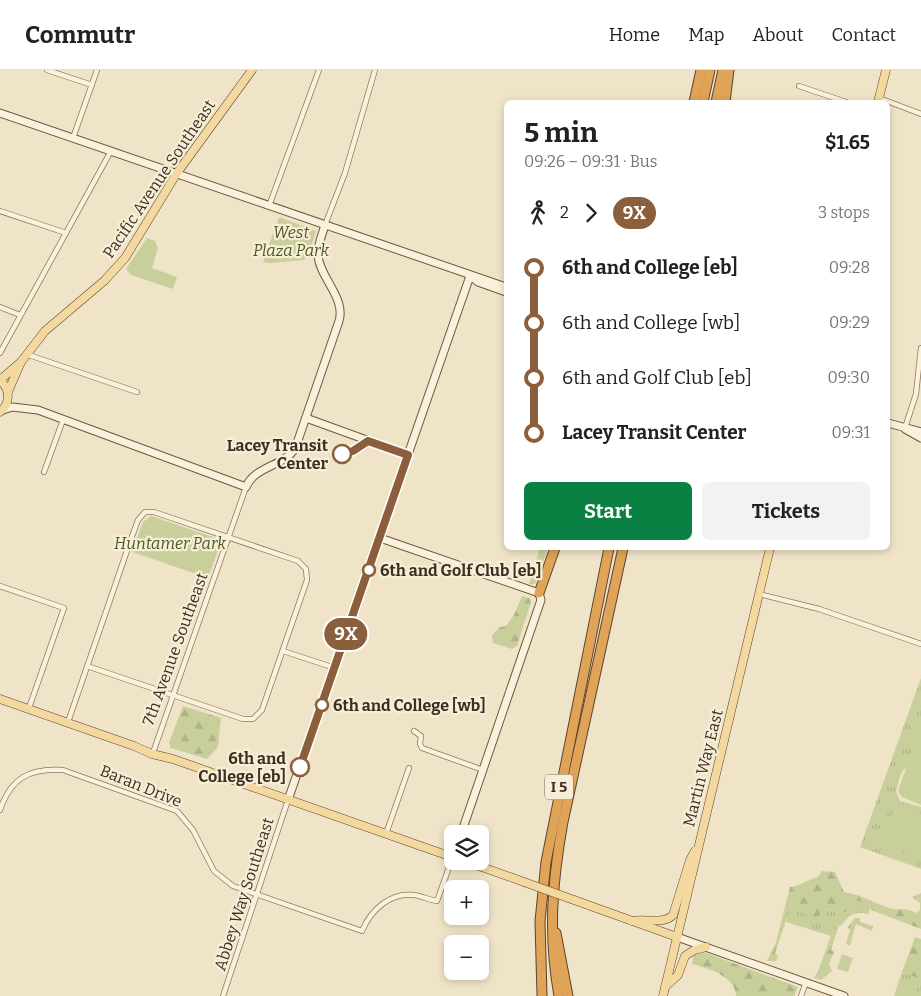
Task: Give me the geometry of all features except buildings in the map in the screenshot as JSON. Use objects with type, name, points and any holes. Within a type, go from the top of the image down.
[{"type":"highway","points":[[694,100],[701,70]]},
{"type":"highway","points":[[703,100],[710,70]]},
{"type":"highway","points":[[716,100],[723,70]]},
{"type":"highway","points":[[726,100],[729,70]]},
{"type":"highway","points":[[539,593],[555,550]]},
{"type":"highway","name":"I 5","points":[[543,996],[540,921],[546,862],[609,550]]},
{"type":"highway","name":"I 5","points":[[559,996],[552,944],[552,900],[563,822],[624,550]]},
{"type":"highway","points":[[552,900],[568,996]]},
{"type":"main road","name":"Pacific Avenue Southeast","points":[[2,411],[7,404],[8,394],[26,354],[50,326],[104,280],[125,258],[177,173],[252,70]]},
{"type":"main road","points":[[878,100],[886,70]]},
{"type":"main road","name":"Pacific Avenue Southeast","points":[[0,380],[21,362]]},
{"type":"main road","points":[[0,380],[8,394]]},
{"type":"main road","name":"Martin Way East","points":[[663,996],[770,550]]},
{"type":"main road","points":[[0,699],[134,746],[145,752],[173,759],[444,855]]},
{"type":"main road","points":[[134,746],[154,750],[169,755],[173,759]]},
{"type":"main road","points":[[632,921],[643,918],[661,921],[669,919],[673,915],[690,860],[698,845]]},
{"type":"main road","points":[[489,870],[677,937]]},
{"type":"main road","points":[[665,988],[678,975],[685,956],[694,950],[706,947]]},
{"type":"street","points":[[47,70],[92,86]]},
{"type":"street","points":[[73,138],[97,70]]},
{"type":"street","points":[[269,206],[319,70]]},
{"type":"street","name":"7th Avenue Southeast","points":[[154,750],[246,487],[254,474],[289,457],[298,441],[342,311],[319,262],[318,249],[345,172],[375,70]]},
{"type":"street","points":[[798,86],[840,100]]},
{"type":"street","points":[[890,104],[921,114]]},
{"type":"street","points":[[0,113],[504,286]]},
{"type":"street","points":[[0,353],[111,151]]},
{"type":"street","points":[[0,211],[66,233]]},
{"type":"street","points":[[470,276],[478,282],[504,291]]},
{"type":"street","points":[[288,800],[470,276]]},
{"type":"street","points":[[0,307],[20,315]]},
{"type":"street","points":[[905,428],[920,374],[921,348]]},
{"type":"street","points":[[26,354],[137,392]]},
{"type":"street","points":[[8,394],[15,404],[246,487]]},
{"type":"street","points":[[2,411],[12,407],[26,408]]},
{"type":"street","points":[[306,418],[408,455]]},
{"type":"street","points":[[44,472],[63,420]]},
{"type":"street","points":[[890,423],[921,432]]},
{"type":"street","points":[[905,428],[921,438]]},
{"type":"street","points":[[68,722],[87,666],[130,542],[142,515],[154,512],[229,536],[298,561],[306,569],[307,580],[262,710],[253,719],[243,719],[87,666]]},
{"type":"street","points":[[380,538],[539,593],[540,606],[464,825]]},
{"type":"street","points":[[0,586],[64,608],[29,708]]},
{"type":"street","points":[[759,594],[819,609],[921,644]]},
{"type":"street","points":[[282,651],[334,668]]},
{"type":"street","points":[[414,731],[421,736],[420,744],[422,748],[483,770]]},
{"type":"street","points":[[386,834],[409,768]]},
{"type":"street","name":"Baran Drive","points":[[0,810],[7,792],[20,778],[44,770],[63,770],[177,811],[193,830],[219,876],[233,886],[362,931],[373,912],[390,899],[409,894],[437,901],[448,870]]},
{"type":"street","name":"Abbey Way Southeast","points":[[223,996],[288,800]]},
{"type":"street","points":[[677,937],[844,996]]},
{"type":"street","points":[[801,996],[806,982]]},
{"type":"green space","name":"West Plaza Park","points":[[279,217],[316,231],[309,253],[304,260],[263,262]]},
{"type":"green space","points":[[147,238],[155,241],[158,248],[152,268],[177,277],[173,289],[131,275],[126,269]]},
{"type":"green space","name":"Huntamer Park","points":[[151,516],[222,540],[208,578],[132,552],[143,522]]},
{"type":"green space","points":[[539,550],[547,550],[535,584],[529,584]]},
{"type":"green space","points":[[522,596],[529,598],[531,602],[517,646],[512,649],[493,643],[492,635],[500,627],[506,626],[514,615]]},
{"type":"green space","points":[[921,678],[921,766],[909,767],[903,771],[896,791],[900,801],[921,807],[921,869],[860,847]]},
{"type":"green space","points":[[183,706],[221,718],[218,747],[207,759],[171,748],[169,743]]},
{"type":"green space","points":[[920,729],[921,805],[902,797],[898,791]]},
{"type":"green space","points":[[895,805],[921,814],[921,859],[881,844]]},
{"type":"green space","points":[[822,871],[835,872],[844,892],[892,909],[909,910],[916,913],[920,910],[920,903],[912,897],[921,893],[921,929],[871,910],[869,905],[855,900],[850,904],[848,911],[838,913],[824,908],[817,918],[790,909],[775,953],[778,956],[776,961],[767,961],[776,942],[790,887],[818,877]]},
{"type":"green space","points":[[855,900],[870,905],[869,914],[856,913],[850,916],[841,926],[835,924],[831,936],[786,922],[790,909],[824,908],[838,913]]},
{"type":"green space","points":[[855,918],[860,918],[860,922],[873,926],[872,931],[856,924],[850,946],[846,944],[850,929],[847,928]]},
{"type":"green space","points":[[835,924],[839,925],[831,950],[834,952],[829,964],[832,971],[821,980],[814,978],[819,969]]},
{"type":"green space","points":[[915,937],[921,939],[921,979],[902,972]]},
{"type":"green space","points":[[701,951],[798,987],[794,996],[736,996],[735,989],[726,978],[713,971],[692,964],[694,953]]},
{"type":"green space","points":[[842,954],[853,958],[848,972],[837,969]]},
{"type":"green space","points":[[902,972],[921,979],[921,996],[894,996]]},
{"type":"bus line","name":"9X","points":[[300,767],[408,455],[368,441],[353,451],[342,454]]},
{"type":"place","name":"Lacey Transit Center","points":[[342,454]]},
{"type":"place","name":"6th and Golf Club [eb]","points":[[369,570]]},
{"type":"place","name":"6th and College [wb]","points":[[322,705]]},
{"type":"place","name":"6th and College [eb]","points":[[300,767]]}]
